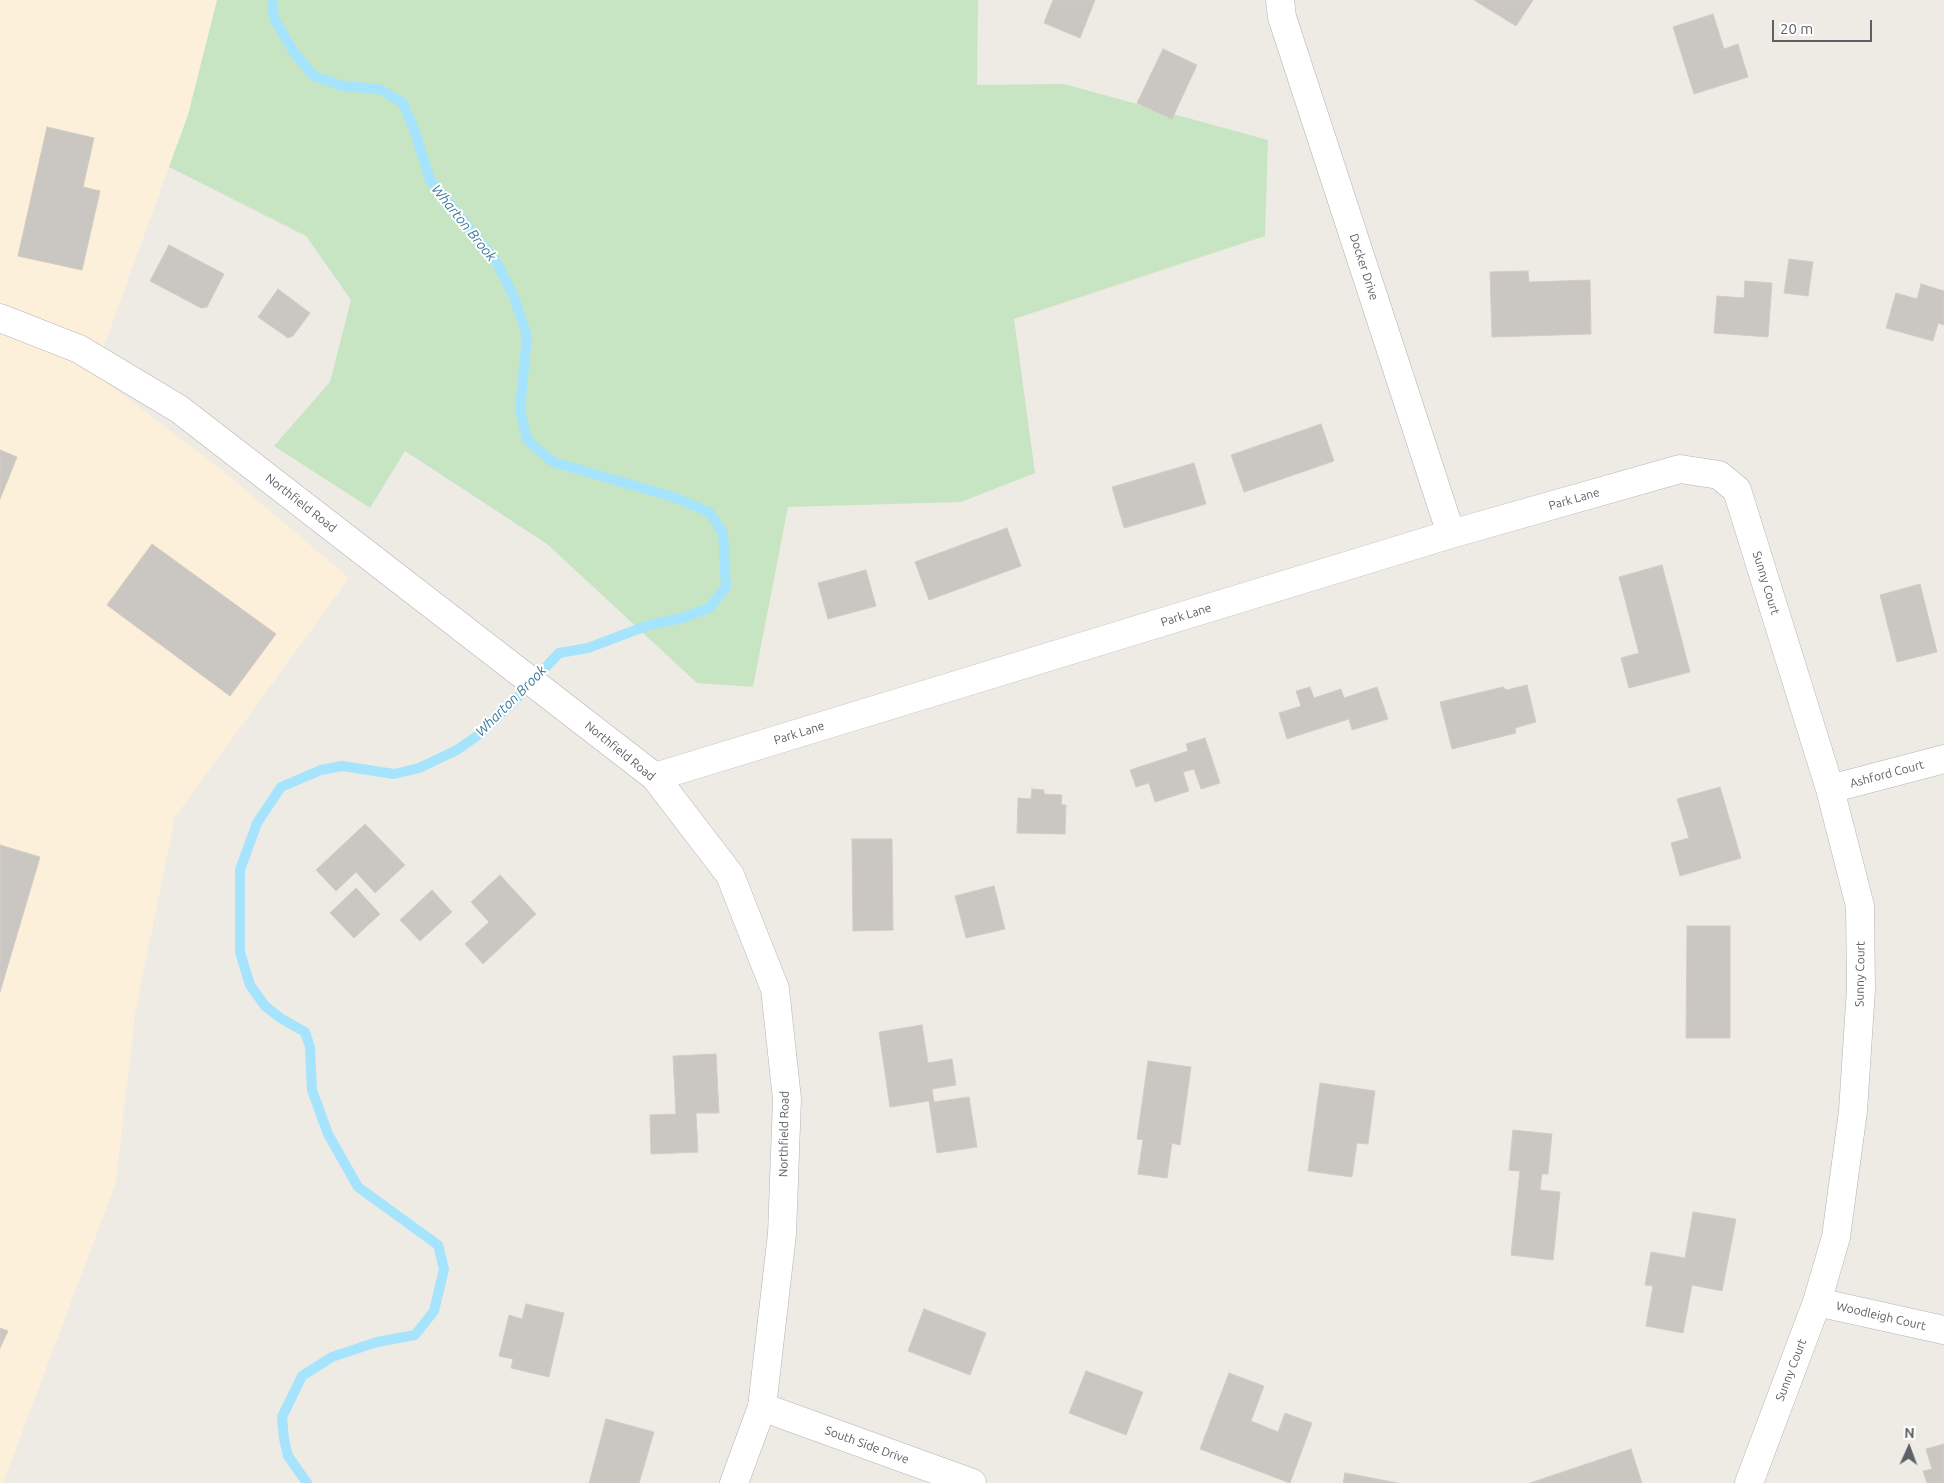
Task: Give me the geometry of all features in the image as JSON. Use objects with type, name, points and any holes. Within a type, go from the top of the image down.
[{"type":"street","name":"Docker Drive","points":[[1280,0],[1285,26],[1451,534]]},
{"type":"street","name":"Northfield Road","points":[[0,318],[79,349],[179,409],[655,777],[730,874],[775,989],[787,1100],[782,1234],[762,1408],[734,1483]]},
{"type":"street","name":"Park Lane","points":[[655,777],[1451,534],[1680,468],[1720,475]]},
{"type":"street","name":"Sunny Court","points":[[1720,475],[1737,490],[1830,789],[1860,906],[1861,990],[1853,1111],[1836,1237],[1817,1302],[1749,1483]]},
{"type":"street","name":"Ashford Court","points":[[1830,789],[1944,759]]},
{"type":"street","name":"Woodleigh Court","points":[[1817,1302],[1944,1330]]},
{"type":"street","name":"South Side Drive","points":[[762,1408],[972,1483]]},
{"type":"shaded area","points":[[0,0],[217,0],[188,115],[94,373],[218,467],[349,578],[175,817],[135,1014],[116,1182],[3,1483],[0,1483]]},
{"type":"green space","points":[[217,0],[978,0],[977,85],[1064,84],[1268,140],[1265,236],[1014,319],[1035,473],[961,502],[788,507],[753,687],[697,683],[547,544],[405,451],[370,508],[274,446],[330,382],[351,300],[306,236],[169,167],[188,115]]},
{"type":"building","points":[[1053,0],[1095,0],[1080,38],[1044,23]]},
{"type":"building","points":[[1474,0],[1533,0],[1516,26]]},
{"type":"building","points":[[1713,14],[1724,49],[1738,44],[1748,77],[1694,94],[1673,27]]},
{"type":"building","points":[[1163,49],[1197,65],[1172,119],[1137,103]]},
{"type":"building","points":[[47,127],[94,138],[83,187],[100,191],[82,270],[18,256]]},
{"type":"building","points":[[169,245],[224,274],[207,307],[201,308],[150,281]]},
{"type":"building","points":[[1789,259],[1813,262],[1808,296],[1784,293]]},
{"type":"building","points":[[1528,271],[1529,282],[1590,280],[1591,334],[1492,337],[1490,272]]},
{"type":"building","points":[[1745,281],[1772,283],[1768,337],[1714,333],[1717,296],[1744,298]]},
{"type":"building","points":[[1921,284],[1944,291],[1944,325],[1938,323],[1933,341],[1886,328],[1896,293],[1917,299]]},
{"type":"building","points":[[278,289],[310,313],[293,336],[288,338],[258,317]]},
{"type":"building","points":[[1321,424],[1334,461],[1244,492],[1231,455]]},
{"type":"building","points":[[0,450],[17,457],[0,499]]},
{"type":"building","points":[[1194,463],[1206,504],[1124,528],[1112,487]]},
{"type":"building","points":[[1007,528],[1021,566],[929,600],[915,562]]},
{"type":"building","points":[[152,544],[276,634],[230,696],[107,605]]},
{"type":"building","points":[[1662,565],[1690,672],[1629,688],[1621,658],[1639,653],[1619,577]]},
{"type":"building","points":[[866,570],[876,606],[828,619],[818,583]]},
{"type":"building","points":[[1920,584],[1937,652],[1897,662],[1880,595]]},
{"type":"building","points":[[1527,685],[1536,722],[1515,728],[1516,733],[1452,749],[1440,702],[1503,687],[1507,690]]},
{"type":"building","points":[[1310,687],[1314,698],[1341,689],[1344,698],[1377,687],[1388,719],[1352,730],[1349,719],[1287,739],[1279,713],[1301,706],[1296,691]]},
{"type":"building","points":[[1205,738],[1220,783],[1201,789],[1194,769],[1183,772],[1189,791],[1155,802],[1149,783],[1136,787],[1130,770],[1188,751],[1186,744]]},
{"type":"building","points":[[1720,787],[1741,858],[1680,876],[1671,843],[1689,838],[1677,799]]},
{"type":"building","points":[[1032,789],[1044,790],[1044,794],[1062,795],[1061,805],[1066,805],[1065,834],[1017,833],[1018,798],[1031,799]]},
{"type":"building","points":[[365,824],[405,865],[375,893],[356,872],[336,891],[316,870]]},
{"type":"building","points":[[852,839],[892,839],[893,930],[853,931]]},
{"type":"building","points":[[0,845],[40,857],[0,992]]},
{"type":"building","points":[[500,875],[536,914],[483,964],[465,944],[489,922],[471,902]]},
{"type":"building","points":[[994,886],[1005,929],[966,938],[955,896]]},
{"type":"building","points":[[356,888],[380,914],[354,938],[330,913]]},
{"type":"building","points":[[432,890],[452,912],[420,941],[400,920]]},
{"type":"building","points":[[1687,926],[1730,926],[1730,1038],[1686,1038]]},
{"type":"building","points":[[922,1025],[928,1063],[952,1059],[956,1085],[932,1089],[934,1102],[969,1097],[977,1147],[937,1153],[929,1101],[890,1107],[879,1032]]},
{"type":"building","points":[[716,1054],[719,1113],[696,1113],[698,1152],[651,1154],[650,1115],[676,1114],[673,1056]]},
{"type":"building","points":[[1148,1061],[1191,1067],[1180,1145],[1172,1143],[1167,1178],[1138,1174],[1143,1140],[1137,1139]]},
{"type":"building","points":[[1320,1083],[1375,1091],[1368,1144],[1357,1143],[1352,1177],[1308,1171]]},
{"type":"building","points":[[1513,1130],[1552,1134],[1548,1174],[1542,1174],[1540,1190],[1560,1192],[1553,1260],[1511,1255],[1520,1171],[1509,1170]]},
{"type":"building","points":[[1693,1212],[1736,1219],[1722,1291],[1692,1285],[1683,1333],[1646,1326],[1653,1286],[1645,1285],[1651,1252],[1685,1258]]},
{"type":"building","points":[[526,1304],[564,1313],[549,1377],[511,1368],[513,1359],[499,1356],[509,1315],[522,1319]]},
{"type":"building","points":[[924,1309],[986,1333],[970,1375],[908,1351]]},
{"type":"building","points":[[0,1328],[8,1331],[0,1348]]},
{"type":"building","points":[[1086,1371],[1143,1392],[1126,1435],[1069,1413]]},
{"type":"building","points":[[1229,1373],[1264,1386],[1251,1421],[1278,1432],[1285,1413],[1312,1423],[1290,1483],[1200,1449]]},
{"type":"building","points":[[606,1419],[654,1432],[639,1483],[589,1483]]},
{"type":"building","points":[[1944,1444],[1944,1483],[1927,1483],[1923,1471],[1932,1469],[1926,1449]]},
{"type":"building","points":[[1631,1449],[1642,1483],[1530,1483]]},
{"type":"building","points":[[1345,1473],[1398,1483],[1343,1483]]},
{"type":"waterway","name":"Wharton Brook","points":[[272,0],[274,18],[293,51],[314,76],[343,86],[379,89],[403,103],[415,132],[430,180],[496,261],[514,297],[527,336],[520,409],[527,440],[553,462],[673,497],[709,512],[723,533],[726,587],[709,608],[682,618],[649,625],[588,648],[559,653],[481,733],[457,750],[419,768],[394,774],[342,766],[321,770],[281,787],[257,823],[240,870],[240,952],[250,985],[265,1006],[282,1019],[305,1032],[310,1047],[312,1090],[328,1134],[358,1187],[438,1245],[444,1269],[434,1311],[415,1335],[377,1342],[332,1357],[302,1376],[282,1417],[288,1456],[307,1483]]}]
